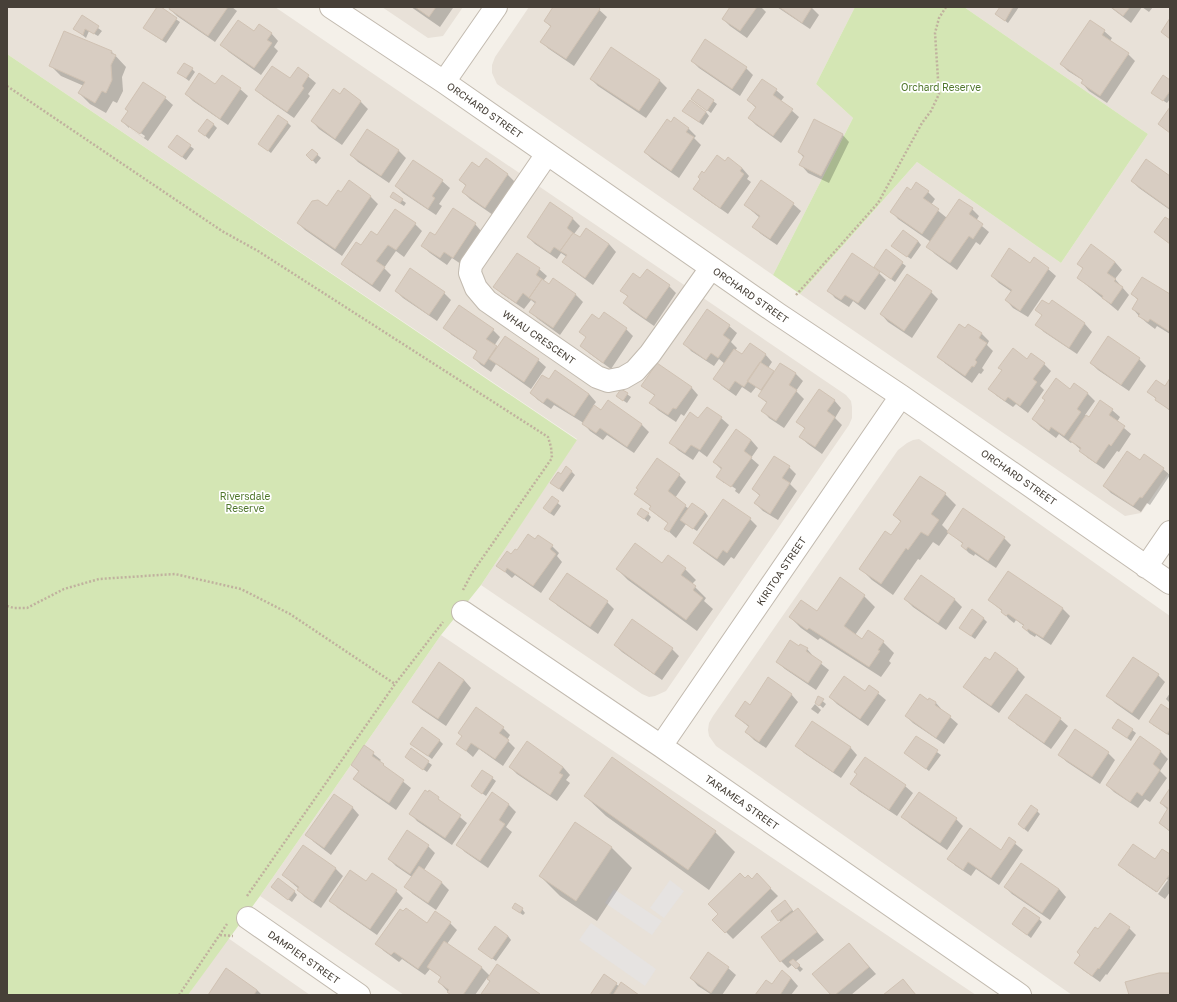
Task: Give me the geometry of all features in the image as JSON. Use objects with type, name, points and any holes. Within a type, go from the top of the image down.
[{"type":"street","name":"ORCHARD STREET","points":[[331,7],[444,82],[711,268],[901,396],[1170,583]]},
{"type":"street","points":[[444,82],[496,7]]},
{"type":"street","name":"WHAU CRESCENT","points":[[547,154],[471,265],[470,273],[476,288],[483,297],[522,326],[596,377],[608,381],[623,378],[635,371],[650,354],[711,268]]},
{"type":"street","name":"KIRITOA STREET","points":[[661,746],[901,396]]},
{"type":"street","points":[[1146,567],[1170,532]]},
{"type":"street","name":"TARAMEA STREET","points":[[459,609],[661,746],[1020,995]]},
{"type":"street","name":"DAMPIER STREET","points":[[239,920],[359,995]]},
{"type":"path","points":[[796,295],[878,203],[922,123],[931,111],[939,94],[935,33],[939,18],[946,7]]},
{"type":"path","points":[[7,86],[222,231],[258,251],[548,438],[551,447],[552,458],[472,573],[459,609],[395,684],[247,896]]},
{"type":"path","points":[[7,606],[14,608],[27,608],[64,589],[99,579],[175,574],[241,589],[290,614],[395,684]]},
{"type":"path","points":[[179,995],[220,935],[239,920]]},
{"type":"path","points":[[220,935],[234,936]]},
{"type":"shaded area","points":[[7,7],[275,7],[846,395],[851,401],[852,407],[852,418],[849,425],[666,691],[649,697],[642,694],[481,585],[577,439],[7,54]]},
{"type":"shaded area","points":[[382,7],[463,7],[443,36],[428,38]]},
{"type":"shaded area","points":[[529,7],[855,7],[816,84],[853,118],[773,275],[497,84],[492,73],[492,65],[495,57]]},
{"type":"shaded area","points":[[964,7],[1170,7],[1170,471],[1141,513],[1125,516],[800,294],[917,162],[1061,263],[1148,134]]},
{"type":"shaded area","points":[[919,439],[1170,616],[1170,995],[1072,995],[716,746],[709,736],[709,723],[713,716],[898,450],[907,443]]},
{"type":"shaded area","points":[[441,635],[976,995],[404,995],[260,896]]},
{"type":"shaded area","points":[[670,880],[684,891],[664,918],[650,908]]},
{"type":"shaded area","points":[[614,889],[662,921],[652,935],[605,903]]},
{"type":"shaded area","points":[[591,923],[656,969],[645,986],[579,940]]},
{"type":"shaded area","points":[[228,938],[310,995],[188,995]]},
{"type":"green space","name":"Orchard Reserve","points":[[855,7],[964,7],[1148,134],[1061,263],[917,162],[800,294],[773,275],[853,118],[816,84]]},
{"type":"green space","name":"Riversdale Reserve","points":[[7,54],[577,440],[481,585],[441,635],[260,896],[188,995],[7,995]]},
{"type":"building","points":[[157,7],[161,7],[177,18],[162,40],[143,28]]},
{"type":"building","points":[[170,7],[228,7],[208,36],[169,9]]},
{"type":"building","points":[[415,7],[436,7],[429,17]]},
{"type":"building","points":[[553,7],[598,7],[600,9],[566,59],[540,42],[551,26],[544,21]]},
{"type":"building","points":[[730,7],[757,7],[740,31],[722,19]]},
{"type":"building","points":[[779,7],[812,7],[802,23]]},
{"type":"building","points":[[1000,7],[1013,7],[1005,21],[995,14]]},
{"type":"building","points":[[1111,7],[1130,7],[1123,16]]},
{"type":"building","points":[[82,15],[99,26],[94,34],[85,29],[83,35],[73,29]]},
{"type":"building","points":[[1170,18],[1170,39],[1161,32]]},
{"type":"building","points":[[238,20],[254,31],[259,24],[272,33],[267,40],[272,43],[254,68],[220,45]]},
{"type":"building","points":[[1090,20],[1105,30],[1102,35],[1129,53],[1100,96],[1081,83],[1083,80],[1060,64]]},
{"type":"building","points":[[64,31],[112,51],[111,53],[116,55],[111,65],[112,80],[106,93],[102,91],[95,103],[78,93],[85,82],[49,66]]},
{"type":"building","points":[[705,39],[747,67],[732,89],[691,61]]},
{"type":"building","points":[[611,47],[660,80],[639,111],[590,79]]},
{"type":"building","points":[[184,63],[193,68],[186,78],[177,73]]},
{"type":"building","points":[[272,66],[290,78],[298,67],[309,75],[302,86],[304,88],[287,112],[255,90]]},
{"type":"building","points":[[199,73],[215,84],[222,75],[241,88],[220,119],[185,94]]},
{"type":"building","points":[[1163,75],[1170,80],[1170,91],[1163,101],[1151,93]]},
{"type":"building","points":[[762,79],[777,89],[773,95],[793,109],[773,136],[748,118],[756,107],[747,100]]},
{"type":"building","points":[[143,82],[166,97],[140,134],[121,121],[128,111],[125,109]]},
{"type":"building","points":[[344,88],[361,101],[335,139],[311,121],[333,89],[340,94]]},
{"type":"building","points":[[698,89],[714,100],[707,111],[691,99]]},
{"type":"building","points":[[690,100],[706,112],[699,122],[682,111]]},
{"type":"building","points":[[1170,107],[1170,133],[1158,124]]},
{"type":"building","points":[[278,115],[288,122],[268,151],[258,144]]},
{"type":"building","points":[[674,117],[689,128],[686,132],[694,137],[671,171],[644,152],[667,119],[671,122]]},
{"type":"building","points":[[207,119],[214,124],[205,136],[198,131]]},
{"type":"building","points":[[814,119],[843,134],[821,176],[799,165],[804,156],[798,152]]},
{"type":"building","points":[[367,129],[399,150],[381,176],[350,155]]},
{"type":"building","points":[[177,135],[191,145],[182,157],[168,147]]},
{"type":"building","points":[[312,149],[318,154],[312,161],[306,155]]},
{"type":"building","points":[[717,155],[725,161],[728,157],[742,168],[740,171],[744,174],[720,208],[693,189],[700,179],[698,177],[702,171],[704,173]]},
{"type":"building","points":[[486,158],[508,174],[485,208],[462,192],[466,185],[459,180],[472,162],[479,167]]},
{"type":"building","points":[[1146,159],[1170,176],[1170,209],[1131,181]]},
{"type":"building","points":[[413,160],[443,180],[432,196],[435,198],[428,209],[395,186]]},
{"type":"building","points":[[349,180],[371,196],[335,249],[297,223],[312,201],[318,200],[327,206],[338,190],[341,192]]},
{"type":"building","points":[[761,180],[794,203],[770,239],[752,227],[760,216],[744,205]]},
{"type":"building","points":[[916,182],[929,191],[923,198],[939,209],[922,234],[890,212],[907,187],[911,190]]},
{"type":"building","points":[[393,192],[403,199],[400,203],[390,197]]},
{"type":"building","points":[[959,199],[973,208],[969,214],[983,224],[973,239],[969,236],[950,263],[926,247]]},
{"type":"building","points":[[550,202],[573,218],[567,228],[573,233],[560,251],[554,247],[550,253],[527,237]]},
{"type":"building","points":[[453,208],[476,223],[453,258],[444,252],[440,258],[421,246],[430,232],[435,235]]},
{"type":"building","points":[[395,209],[416,223],[396,250],[388,245],[376,261],[385,267],[372,285],[341,264],[356,242],[361,245],[371,231],[377,235]]},
{"type":"building","points":[[1165,217],[1170,220],[1170,244],[1154,232]]},
{"type":"building","points":[[586,228],[609,244],[585,278],[562,262],[567,255],[560,251],[573,233],[580,237]]},
{"type":"building","points":[[903,230],[918,241],[907,257],[891,246]]},
{"type":"building","points":[[1091,244],[1115,262],[1107,273],[1116,279],[1114,281],[1123,287],[1111,304],[1102,298],[1103,296],[1077,278],[1083,268],[1077,264]]},
{"type":"building","points":[[1009,248],[1030,263],[1034,257],[1049,268],[1020,311],[1005,300],[1012,290],[991,276]]},
{"type":"building","points":[[886,249],[903,262],[891,279],[874,267]]},
{"type":"building","points":[[517,253],[540,268],[536,275],[542,279],[529,298],[523,293],[516,303],[493,287]]},
{"type":"building","points":[[852,253],[880,272],[858,303],[845,295],[841,300],[827,291]]},
{"type":"building","points":[[410,268],[445,292],[429,315],[395,291]]},
{"type":"building","points":[[647,269],[670,285],[646,319],[623,303],[628,296],[620,291],[633,273],[640,278]]},
{"type":"building","points":[[907,274],[932,291],[904,331],[880,314]]},
{"type":"building","points":[[1142,277],[1170,294],[1170,332],[1150,319],[1148,322],[1138,316],[1140,314],[1132,309],[1138,299],[1131,294]]},
{"type":"building","points":[[553,278],[576,294],[553,328],[529,312],[536,302],[529,298],[542,279],[549,284]]},
{"type":"building","points":[[1042,300],[1049,304],[1052,300],[1085,323],[1069,348],[1035,325],[1042,315],[1035,310]]},
{"type":"building","points":[[459,305],[494,329],[486,339],[497,346],[484,365],[473,358],[477,351],[443,328]]},
{"type":"building","points":[[707,309],[730,325],[723,335],[730,340],[718,358],[711,353],[706,360],[683,344]]},
{"type":"building","points":[[604,312],[627,328],[603,363],[580,346],[586,337],[579,332],[592,314],[599,319]]},
{"type":"building","points":[[959,324],[965,328],[968,324],[982,333],[979,338],[987,343],[975,360],[977,362],[974,367],[972,366],[965,376],[937,357]]},
{"type":"building","points":[[505,336],[539,359],[524,382],[489,359]]},
{"type":"building","points":[[1108,336],[1140,358],[1121,385],[1090,363]]},
{"type":"building","points":[[750,343],[766,354],[744,387],[735,381],[729,390],[713,379],[734,349],[742,354]]},
{"type":"building","points":[[1013,348],[1027,359],[1031,353],[1045,363],[1033,379],[1037,382],[1020,406],[1008,397],[1005,401],[988,389],[1002,370],[998,368]]},
{"type":"building","points":[[760,362],[774,371],[761,390],[747,381]]},
{"type":"building","points":[[657,363],[692,387],[676,409],[673,408],[668,415],[649,403],[655,395],[641,386]]},
{"type":"building","points":[[780,363],[796,373],[789,385],[797,390],[776,421],[761,411],[767,402],[758,396]]},
{"type":"building","points":[[555,370],[589,394],[574,416],[547,398],[543,403],[530,393],[542,375],[549,379]]},
{"type":"building","points":[[1056,378],[1070,389],[1074,383],[1088,393],[1077,409],[1081,412],[1064,436],[1051,427],[1049,431],[1032,419],[1045,400],[1042,398]]},
{"type":"building","points":[[1170,378],[1170,410],[1155,400],[1156,398],[1147,392],[1156,380],[1165,386]]},
{"type":"building","points":[[621,389],[628,393],[623,401],[616,396]]},
{"type":"building","points":[[819,389],[835,400],[827,411],[835,417],[815,447],[799,437],[805,428],[796,422]]},
{"type":"building","points":[[608,400],[642,424],[627,447],[600,428],[596,433],[582,424],[594,405],[601,410]]},
{"type":"building","points":[[1100,400],[1113,409],[1109,415],[1125,426],[1111,446],[1109,444],[1096,463],[1079,451],[1081,448],[1069,440],[1086,415],[1089,417]]},
{"type":"building","points":[[707,407],[722,417],[700,450],[691,445],[685,453],[669,443],[690,412],[698,418]]},
{"type":"building","points":[[736,429],[751,440],[744,451],[752,457],[731,487],[716,477],[722,468],[713,462]]},
{"type":"building","points":[[1127,451],[1140,460],[1144,454],[1164,468],[1142,498],[1140,497],[1133,506],[1103,486]]},
{"type":"building","points":[[774,456],[790,466],[782,478],[790,483],[770,514],[754,503],[760,495],[752,489]]},
{"type":"building","points":[[657,458],[680,474],[668,491],[686,505],[669,532],[664,529],[668,523],[649,509],[651,506],[634,494],[638,489],[636,488]]},
{"type":"building","points":[[566,466],[572,471],[559,489],[550,483],[558,472],[561,474]]},
{"type":"building","points":[[920,476],[946,493],[931,514],[939,520],[928,536],[921,532],[908,550],[906,548],[881,584],[859,569],[885,531],[891,535],[901,521],[893,515]]},
{"type":"building","points":[[552,496],[559,501],[550,513],[543,508]]},
{"type":"building","points":[[723,499],[751,518],[727,553],[723,550],[717,559],[693,543]]},
{"type":"building","points":[[692,503],[705,512],[693,529],[680,520]]},
{"type":"building","points":[[641,508],[649,513],[644,519],[637,514]]},
{"type":"building","points":[[963,508],[1005,537],[988,561],[968,547],[966,550],[961,546],[963,543],[947,532]]},
{"type":"building","points":[[528,534],[535,539],[538,535],[553,545],[550,549],[556,554],[533,586],[507,568],[505,572],[496,566],[507,551],[511,554],[515,549],[517,550]]},
{"type":"building","points":[[635,543],[662,563],[668,555],[686,568],[681,575],[696,586],[693,590],[703,598],[686,620],[616,569]]},
{"type":"building","points":[[1008,571],[1063,608],[1043,638],[1028,629],[1027,631],[1022,627],[1024,625],[1008,614],[1006,616],[1001,612],[1002,610],[988,600]]},
{"type":"building","points":[[567,573],[608,601],[590,627],[549,599]]},
{"type":"building","points":[[921,575],[955,599],[938,623],[904,599]]},
{"type":"building","points":[[840,577],[865,595],[844,626],[862,639],[868,630],[884,641],[878,650],[880,651],[869,667],[809,628],[807,630],[789,617],[801,600],[817,611]]},
{"type":"building","points":[[972,609],[984,618],[971,636],[959,628]]},
{"type":"building","points":[[632,619],[673,648],[654,674],[614,645]]},
{"type":"building","points":[[790,640],[799,646],[800,644],[808,648],[806,651],[822,662],[808,683],[776,662]]},
{"type":"building","points":[[995,652],[1018,669],[991,706],[963,687],[985,657],[990,660]]},
{"type":"building","points":[[1133,657],[1159,674],[1132,713],[1106,696]]},
{"type":"building","points":[[439,662],[464,680],[438,719],[412,702]]},
{"type":"building","points":[[844,676],[865,691],[869,685],[879,692],[860,719],[829,697]]},
{"type":"building","points":[[768,677],[792,694],[759,742],[745,732],[749,726],[735,716],[745,701],[750,705]]},
{"type":"building","points":[[920,694],[928,700],[929,698],[936,702],[935,705],[951,716],[936,738],[905,716]]},
{"type":"building","points":[[1026,694],[1061,718],[1044,743],[1008,718]]},
{"type":"building","points":[[818,696],[824,699],[819,706],[815,703]]},
{"type":"building","points":[[1161,704],[1170,710],[1170,730],[1167,734],[1149,722]]},
{"type":"building","points":[[476,707],[504,727],[499,733],[509,740],[495,759],[471,743],[466,751],[456,744],[462,736],[458,733]]},
{"type":"building","points":[[1118,719],[1133,729],[1127,738],[1112,728]]},
{"type":"building","points":[[812,721],[851,747],[833,772],[795,746]]},
{"type":"building","points":[[422,727],[440,740],[428,756],[410,744]]},
{"type":"building","points":[[1075,729],[1109,752],[1092,777],[1058,755]]},
{"type":"building","points":[[916,736],[938,750],[926,769],[904,753]]},
{"type":"building","points":[[1140,736],[1161,751],[1153,764],[1160,770],[1142,796],[1137,792],[1130,802],[1106,785]]},
{"type":"building","points":[[527,741],[563,767],[559,773],[563,775],[550,795],[509,767]]},
{"type":"building","points":[[364,745],[374,752],[372,756],[404,780],[389,803],[353,779],[359,771],[351,765]]},
{"type":"building","points":[[411,748],[429,761],[423,770],[405,757]]},
{"type":"building","points":[[612,757],[716,831],[688,870],[584,796]]},
{"type":"building","points":[[865,757],[906,785],[889,810],[850,784],[857,774],[854,772]]},
{"type":"building","points":[[482,770],[493,777],[482,794],[471,786]]},
{"type":"building","points":[[1170,788],[1170,831],[1159,823],[1168,808],[1160,803]]},
{"type":"building","points":[[425,790],[428,792],[429,790],[439,797],[438,799],[461,815],[445,838],[409,814]]},
{"type":"building","points":[[492,792],[509,804],[499,820],[505,824],[480,861],[456,845]]},
{"type":"building","points":[[919,792],[957,818],[940,843],[901,817]]},
{"type":"building","points":[[334,794],[353,807],[324,848],[305,835]]},
{"type":"building","points":[[1031,805],[1038,810],[1024,829],[1018,824]]},
{"type":"building","points":[[575,822],[612,847],[576,901],[539,876]]},
{"type":"building","points":[[970,828],[1001,850],[1009,837],[1016,842],[991,878],[968,862],[963,870],[947,859]]},
{"type":"building","points":[[407,830],[429,845],[410,874],[388,859]]},
{"type":"building","points":[[1133,844],[1155,859],[1162,849],[1170,854],[1170,874],[1157,892],[1118,865]]},
{"type":"building","points":[[303,845],[336,868],[313,902],[297,890],[299,887],[282,875]]},
{"type":"building","points":[[1021,863],[1059,889],[1042,913],[1004,887]]},
{"type":"building","points":[[419,866],[442,882],[428,903],[404,887]]},
{"type":"building","points":[[350,870],[366,881],[372,873],[397,890],[370,929],[329,901]]},
{"type":"building","points":[[740,873],[745,878],[748,875],[752,879],[757,873],[771,888],[725,933],[712,920],[718,914],[708,904]]},
{"type":"building","points":[[278,878],[295,891],[288,900],[271,887]]},
{"type":"building","points":[[785,900],[792,910],[778,921],[771,911]]},
{"type":"building","points":[[515,903],[523,908],[520,913],[512,908]]},
{"type":"building","points":[[1024,907],[1040,918],[1027,935],[1012,924]]},
{"type":"building","points":[[406,908],[427,923],[435,911],[451,922],[418,969],[394,952],[391,955],[375,944],[400,909],[403,911]]},
{"type":"building","points":[[798,908],[817,932],[780,962],[761,937]]},
{"type":"building","points":[[1110,913],[1130,927],[1099,969],[1098,968],[1092,976],[1074,963],[1080,955],[1077,952],[1095,927],[1098,929]]},
{"type":"building","points":[[495,926],[508,936],[492,959],[478,949]]},
{"type":"building","points":[[444,941],[482,967],[463,995],[451,995],[447,992],[449,990],[438,982],[441,977],[427,967]]},
{"type":"building","points":[[849,943],[869,967],[835,995],[831,995],[812,974]]},
{"type":"building","points":[[708,952],[729,967],[711,993],[690,978]]},
{"type":"building","points":[[793,959],[800,965],[796,969],[789,962]]},
{"type":"building","points":[[497,964],[540,994],[481,994],[490,981],[487,979]]},
{"type":"building","points":[[226,968],[257,990],[254,995],[208,995]]},
{"type":"building","points":[[782,970],[791,978],[780,995],[755,995],[766,980],[772,984]]},
{"type":"building","points":[[1159,973],[1170,973],[1170,995],[1129,995],[1125,982]]},
{"type":"building","points":[[604,974],[617,983],[609,995],[590,995]]},
{"type":"building","points":[[903,979],[916,995],[883,995]]},
{"type":"building","points":[[621,982],[639,995],[613,995]]}]
